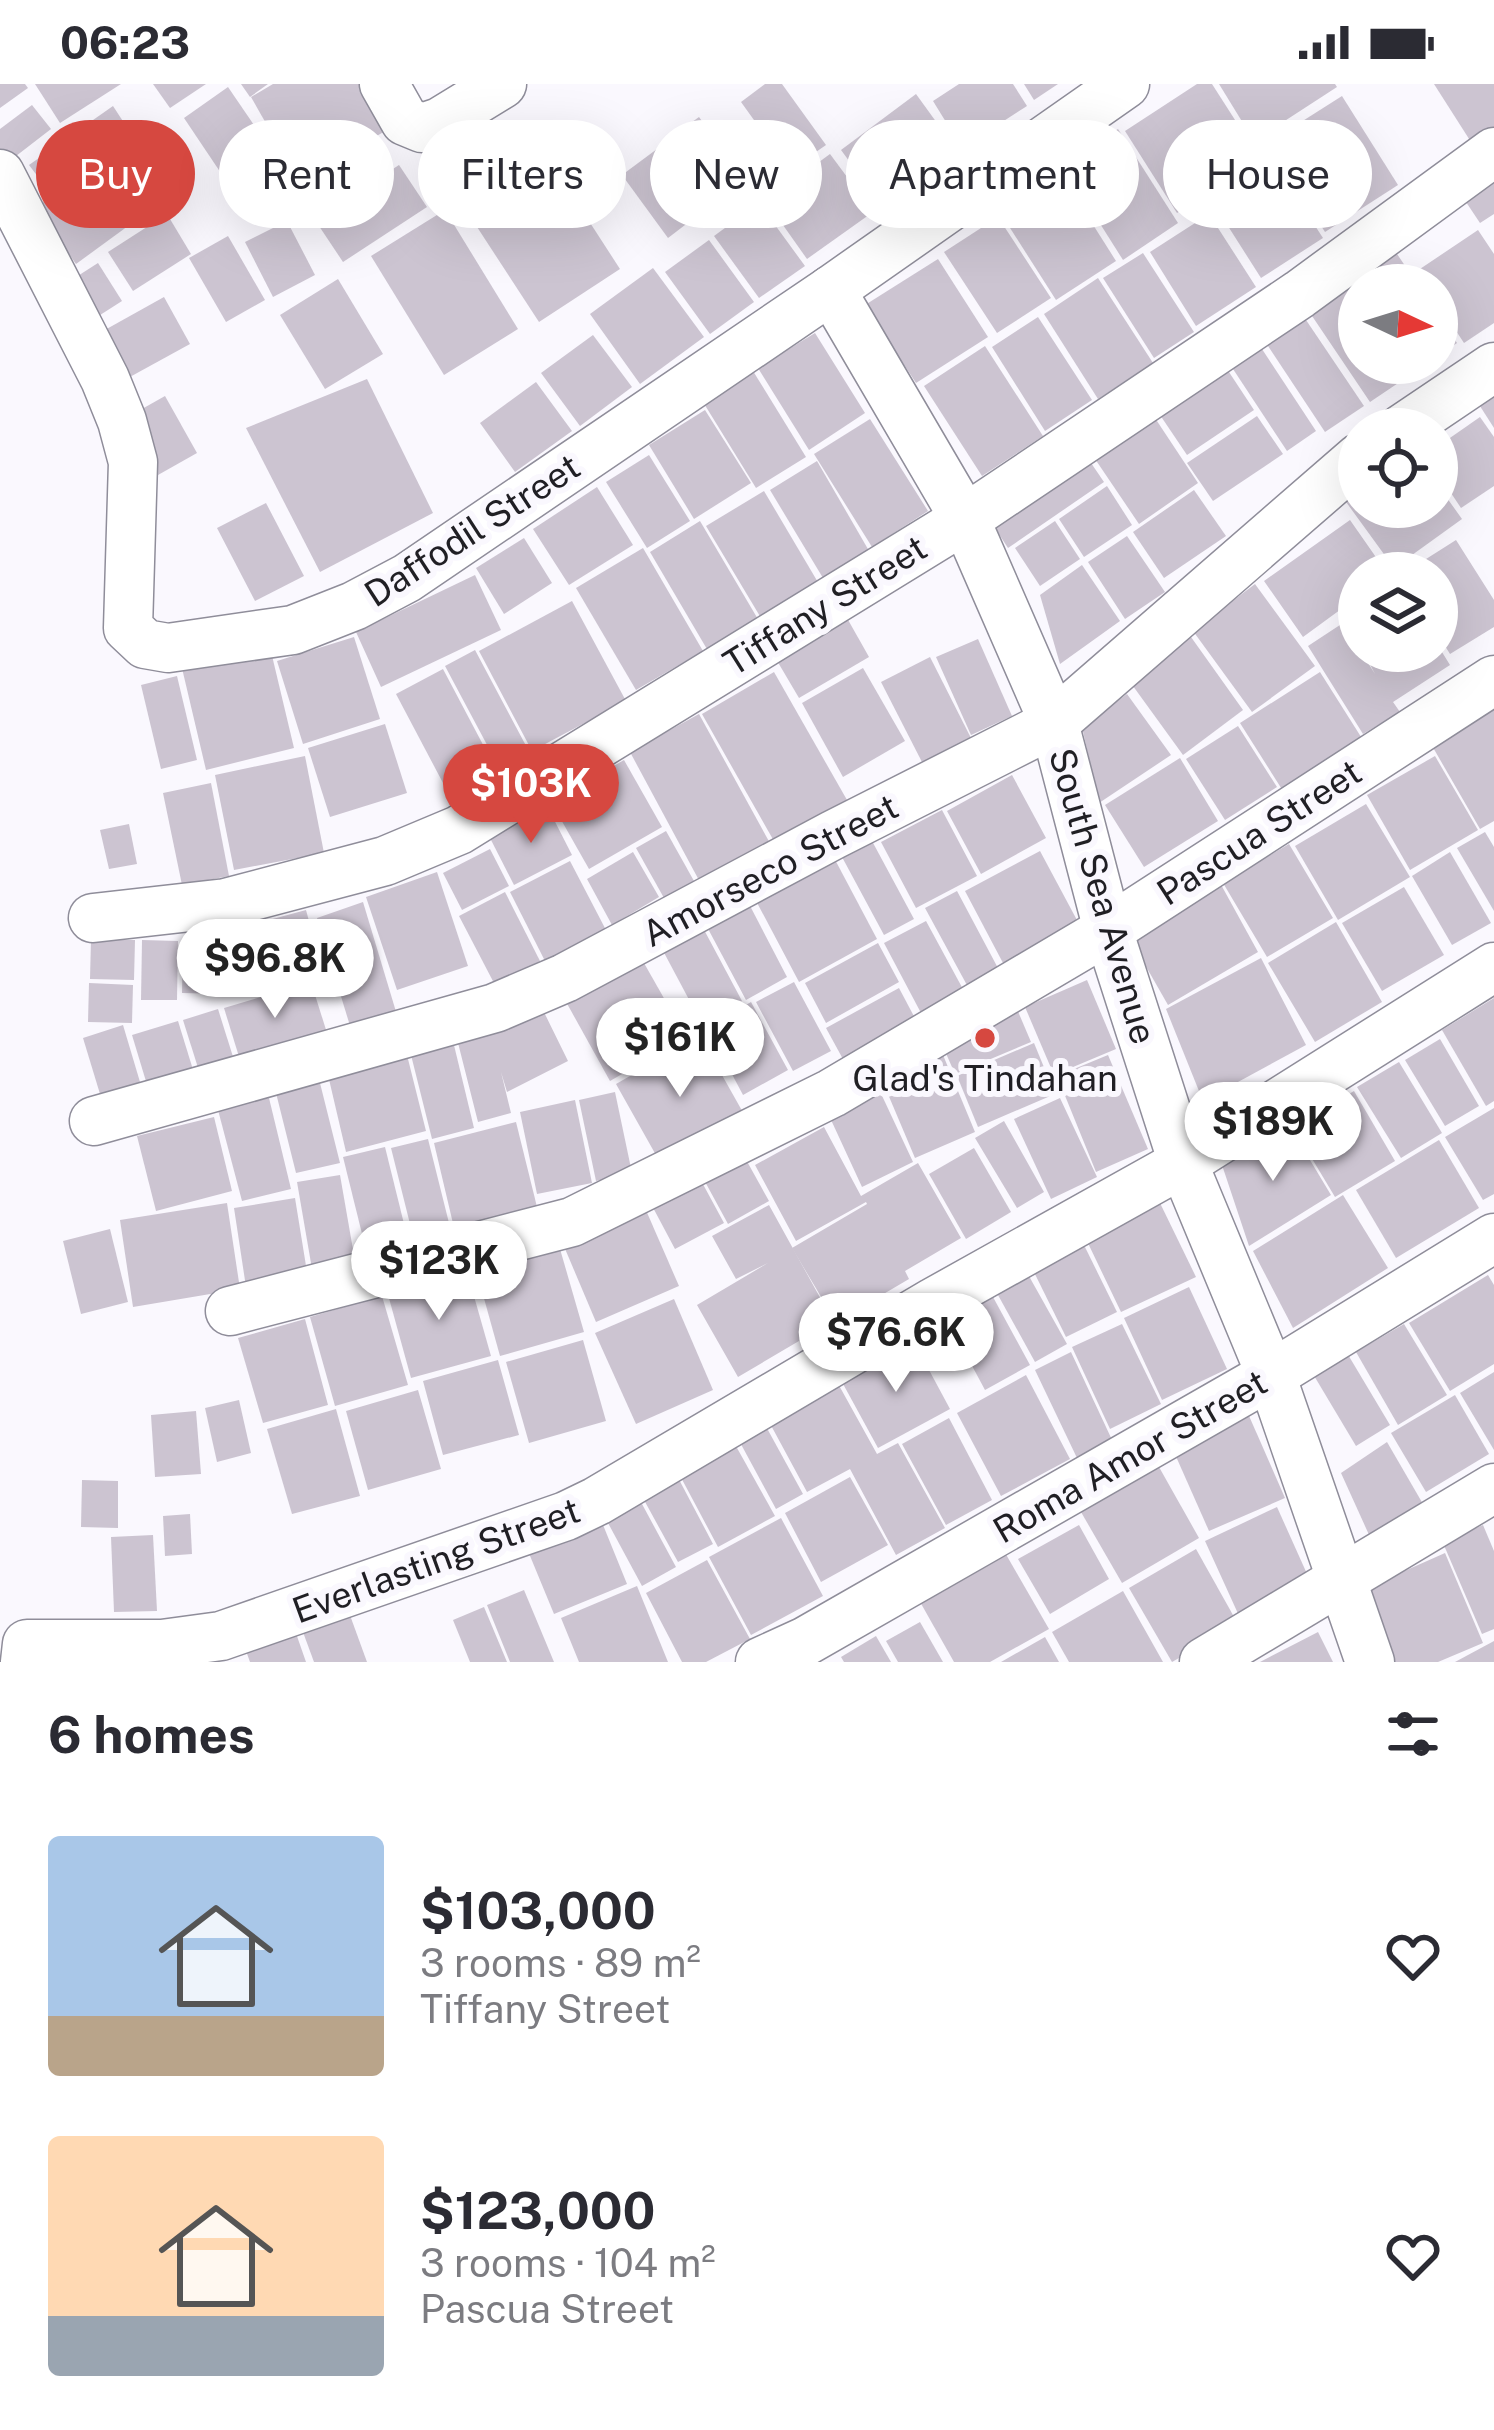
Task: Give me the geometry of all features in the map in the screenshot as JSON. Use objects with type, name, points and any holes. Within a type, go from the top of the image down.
[{"type":"street","points":[[384,84],[405,121],[422,128],[502,84]]},
{"type":"street","name":"Daffodil Street","points":[[0,174],[122,421],[133,462],[128,628],[145,644],[168,648],[293,630],[389,587],[831,290],[1125,84]]},
{"type":"street","name":"Tiffany Street","points":[[93,918],[226,904],[385,861],[460,830],[965,519],[1300,293],[1494,152]]},
{"type":"street","name":"South Sea Avenue","points":[[831,290],[965,519],[1054,723],[1108,931],[1183,1163],[1271,1376],[1370,1662]]},
{"type":"street","points":[[1433,408],[1494,367]]},
{"type":"street","name":"Amorseco Street","points":[[94,1121],[494,1008],[565,978],[1054,723],[1338,476]]},
{"type":"street","name":"Pascua Street","points":[[230,1311],[572,1222],[832,1093],[1108,931],[1494,680]]},
{"type":"street","name":"Everlasting Street","points":[[26,1653],[221,1636],[566,1516],[1183,1163],[1494,967]]},
{"type":"street","name":"Roma Amor Street","points":[[760,1662],[806,1641],[1271,1376],[1494,1238]]},
{"type":"street","points":[[1204,1662],[1494,1488]]},
{"type":"building","points":[[0,84],[25,84],[28,88],[0,108]]},
{"type":"building","points":[[35,84],[121,84],[65,120],[58,120]]},
{"type":"building","points":[[153,84],[206,84],[170,108]]},
{"type":"building","points":[[241,84],[268,84],[250,97]]},
{"type":"building","points":[[273,84],[363,84],[384,120],[264,120],[251,97]]},
{"type":"building","points":[[765,84],[782,84],[808,120],[754,120],[741,102]]},
{"type":"building","points":[[959,84],[1013,84],[1027,106],[1005,120],[945,120],[933,101]]},
{"type":"building","points":[[1024,84],[1058,84],[1034,100]]},
{"type":"building","points":[[1197,84],[1212,84],[1235,120],[1163,120],[1163,191],[1139,153],[1139,122]]},
{"type":"building","points":[[1219,84],[1337,87],[1286,120],[1241,120]]},
{"type":"building","points":[[1434,84],[1494,84],[1494,127],[1471,142]]},
{"type":"building","points":[[228,87],[251,120],[219,120],[219,170],[195,134],[195,120],[184,118]]},
{"type":"building","points":[[916,94],[935,120],[881,120]]},
{"type":"building","points":[[1342,96],[1357,120],[1304,120]]},
{"type":"building","points":[[32,105],[44,120],[36,120],[36,141],[7,163],[0,153],[0,129]]},
{"type":"building","points":[[113,106],[122,120],[93,120]]},
{"type":"building","points":[[1372,144],[1398,185],[1372,202]]},
{"type":"building","points":[[650,154],[650,213],[626,180],[626,172]]},
{"type":"building","points":[[830,154],[846,176],[846,228],[851,228],[807,259],[785,228],[822,228],[822,160]]},
{"type":"building","points":[[1139,162],[1163,200],[1163,228],[1171,228],[1123,260],[1103,228],[1139,228]]},
{"type":"building","points":[[1494,164],[1494,214],[1480,223],[1458,190]]},
{"type":"building","points":[[399,165],[418,194],[418,213],[343,262],[320,228],[394,228],[394,168]]},
{"type":"building","points":[[418,227],[456,228],[518,329],[444,375],[371,256]]},
{"type":"building","points":[[51,228],[125,228],[76,264]]},
{"type":"building","points":[[145,228],[175,228],[191,254],[133,291],[108,252]]},
{"type":"building","points":[[273,228],[291,228],[315,275],[273,297],[245,242]]},
{"type":"building","points":[[478,228],[593,228],[620,269],[539,322]]},
{"type":"building","points":[[661,228],[681,228],[668,238]]},
{"type":"building","points":[[725,228],[777,228],[805,266],[759,298],[714,236]]},
{"type":"building","points":[[981,228],[1005,228],[1051,298],[997,333],[944,252]]},
{"type":"building","points":[[1010,228],[1095,228],[1116,261],[1056,300]]},
{"type":"building","points":[[1187,228],[1218,228],[1256,287],[1196,326],[1150,252]]},
{"type":"building","points":[[1229,228],[1317,228],[1323,238],[1261,278]]},
{"type":"building","points":[[1478,230],[1494,254],[1494,323],[1464,343],[1458,334],[1458,264],[1427,264]]},
{"type":"building","points":[[228,236],[265,300],[226,322],[189,258]]},
{"type":"building","points":[[709,240],[754,302],[710,334],[665,272]]},
{"type":"building","points":[[1393,248],[1404,264],[1369,264]]},
{"type":"building","points":[[1143,253],[1194,332],[1154,358],[1103,278]]},
{"type":"building","points":[[938,259],[988,337],[916,383],[865,305]]},
{"type":"building","points":[[98,263],[122,301],[86,324],[62,286]]},
{"type":"building","points":[[653,268],[704,337],[640,384],[590,314]]},
{"type":"building","points":[[1098,278],[1153,363],[1098,399],[1044,314]]},
{"type":"building","points":[[338,279],[383,354],[325,389],[280,315]]},
{"type":"building","points":[[1338,285],[1338,354],[1306,307]]},
{"type":"building","points":[[164,297],[190,344],[128,378],[103,331]]},
{"type":"building","points":[[1038,317],[1092,400],[1045,431],[992,347]]},
{"type":"building","points":[[1304,317],[1338,367],[1338,384],[1349,384],[1364,406],[1338,408],[1338,423],[1325,432],[1266,343]]},
{"type":"building","points":[[815,333],[865,413],[809,450],[758,368]]},
{"type":"building","points":[[593,335],[632,387],[580,426],[541,373]]},
{"type":"building","points":[[985,346],[1043,436],[982,476],[924,386]]},
{"type":"building","points":[[1262,349],[1316,431],[1287,451],[1233,369]]},
{"type":"building","points":[[1225,366],[1254,410],[1187,455],[1158,412]]},
{"type":"building","points":[[753,371],[806,457],[756,488],[703,402]]},
{"type":"building","points":[[367,379],[433,513],[320,572],[246,428]]},
{"type":"building","points":[[536,382],[572,431],[515,472],[480,423]]},
{"type":"building","points":[[1358,384],[1397,384],[1370,402]]},
{"type":"building","points":[[1494,393],[1494,428],[1478,403]]},
{"type":"building","points":[[165,396],[197,453],[158,475],[126,418]]},
{"type":"building","points":[[705,410],[751,483],[694,519],[649,445]]},
{"type":"building","points":[[1151,412],[1198,483],[1139,524],[1091,453]]},
{"type":"building","points":[[1257,416],[1283,454],[1213,501],[1187,463]]},
{"type":"building","points":[[1480,417],[1494,437],[1494,486],[1461,508],[1458,504],[1458,432]]},
{"type":"building","points":[[870,419],[928,511],[872,547],[814,454]]},
{"type":"building","points":[[649,455],[690,521],[647,548],[606,482]]},
{"type":"building","points":[[1089,460],[1104,482],[1008,548],[993,525]]},
{"type":"building","points":[[817,461],[872,556],[826,583],[770,490]]},
{"type":"building","points":[[1107,486],[1132,525],[1084,557],[1059,519]]},
{"type":"building","points":[[597,487],[633,545],[569,585],[533,529]]},
{"type":"building","points":[[1194,490],[1226,536],[1164,578],[1133,532]]},
{"type":"building","points":[[764,491],[819,584],[761,618],[706,526]]},
{"type":"building","points":[[266,503],[304,576],[255,601],[217,528]]},
{"type":"building","points":[[700,521],[762,626],[711,656],[650,552]]},
{"type":"building","points":[[1055,521],[1080,559],[1040,586],[1015,548]]},
{"type":"building","points":[[1339,528],[1356,528],[1372,552],[1338,552],[1338,611],[1303,637],[1264,581]]},
{"type":"building","points":[[1365,528],[1450,528],[1416,552],[1382,552]]},
{"type":"building","points":[[1127,536],[1165,592],[1125,619],[1088,562]]},
{"type":"building","points":[[524,538],[552,583],[504,614],[476,568]]},
{"type":"building","points":[[1456,540],[1494,600],[1494,627],[1458,649],[1458,552],[1437,552]]},
{"type":"building","points":[[643,548],[703,651],[636,690],[576,588]]},
{"type":"building","points":[[1082,565],[1120,621],[1060,664],[1040,595]]},
{"type":"building","points":[[475,575],[501,630],[381,687],[356,632]]},
{"type":"building","points":[[1255,584],[1315,666],[1252,712],[1193,631]]},
{"type":"building","points":[[572,601],[626,701],[532,751],[479,651]]},
{"type":"building","points":[[847,618],[869,657],[799,698],[776,659]]},
{"type":"building","points":[[1338,626],[1338,672],[1439,672],[1393,702],[1400,712],[1363,734],[1308,646]]},
{"type":"building","points":[[1186,630],[1243,710],[1183,755],[1125,675]]},
{"type":"building","points":[[354,637],[380,719],[303,744],[277,661]]},
{"type":"building","points":[[978,639],[1012,716],[971,735],[936,657]]},
{"type":"building","points":[[269,643],[294,748],[206,770],[181,664]]},
{"type":"building","points":[[475,650],[532,757],[502,773],[445,666]]},
{"type":"building","points":[[930,657],[972,740],[923,764],[881,682]]},
{"type":"building","points":[[863,668],[905,741],[843,777],[802,703]]},
{"type":"building","points":[[443,669],[499,775],[452,800],[396,694]]},
{"type":"building","points":[[774,672],[847,800],[775,843],[702,714]]},
{"type":"building","points":[[1320,672],[1363,740],[1283,791],[1240,723]]},
{"type":"building","points":[[177,676],[197,760],[161,769],[141,685]]},
{"type":"building","points":[[1127,694],[1171,755],[1099,803],[1082,727]]},
{"type":"building","points":[[1494,707],[1494,821],[1480,829],[1431,744]]},
{"type":"building","points":[[699,714],[771,845],[701,884],[630,752]]},
{"type":"building","points":[[385,724],[407,793],[330,817],[308,748]]},
{"type":"building","points":[[1238,726],[1277,787],[1225,820],[1186,759]]},
{"type":"building","points":[[305,756],[324,853],[234,870],[215,775]]},
{"type":"building","points":[[1435,756],[1478,830],[1410,870],[1367,795]]},
{"type":"building","points":[[1180,758],[1218,821],[1144,867],[1105,805]]},
{"type":"building","points":[[624,760],[662,827],[589,869],[551,802]]},
{"type":"building","points":[[1012,775],[1046,838],[981,874],[947,811]]},
{"type":"building","points":[[211,783],[229,876],[182,885],[163,793]]},
{"type":"building","points":[[1366,804],[1410,877],[1338,920],[1295,846]]},
{"type":"building","points":[[548,808],[572,855],[514,885],[490,838]]},
{"type":"building","points":[[942,810],[977,876],[916,908],[881,842]]},
{"type":"building","points":[[129,824],[137,864],[109,869],[100,830]]},
{"type":"building","points":[[666,831],[694,881],[664,898],[636,848]]},
{"type":"building","points":[[1485,832],[1494,847],[1494,911],[1457,848]]},
{"type":"building","points":[[872,841],[914,919],[884,935],[842,857]]},
{"type":"building","points":[[1289,844],[1333,918],[1267,957],[1223,883]]},
{"type":"building","points":[[490,849],[509,886],[462,910],[443,873]]},
{"type":"building","points":[[1040,851],[1078,922],[1003,963],[965,891]]},
{"type":"building","points":[[633,852],[659,897],[612,925],[587,879]]},
{"type":"building","points":[[1450,852],[1491,923],[1452,945],[1412,876]]},
{"type":"building","points":[[832,854],[877,939],[799,982],[754,897]]},
{"type":"building","points":[[570,861],[607,932],[546,963],[510,892]]},
{"type":"building","points":[[437,872],[468,966],[397,990],[366,897]]},
{"type":"building","points":[[1219,881],[1258,952],[1168,1005],[1128,935]]},
{"type":"building","points":[[1404,887],[1444,955],[1382,991],[1342,923]]},
{"type":"building","points":[[957,891],[999,970],[968,987],[925,908]]},
{"type":"building","points":[[505,892],[540,961],[495,985],[459,916]]},
{"type":"building","points":[[363,902],[397,1015],[351,1029],[317,918]]},
{"type":"building","points":[[748,902],[787,977],[746,1000],[706,925]]},
{"type":"building","points":[[306,910],[323,973],[240,995],[224,932]]},
{"type":"building","points":[[926,921],[964,991],[921,1013],[884,943]]},
{"type":"building","points":[[1336,922],[1382,1002],[1315,1042],[1268,963]]},
{"type":"building","points":[[702,926],[742,1001],[702,1024],[661,947]]},
{"type":"building","points":[[91,939],[135,940],[134,980],[90,979]]},
{"type":"building","points":[[142,940],[178,941],[177,1000],[141,1000]]},
{"type":"building","points":[[183,941],[226,942],[224,994],[182,993]]},
{"type":"building","points":[[878,943],[899,982],[826,1023],[805,983]]},
{"type":"building","points":[[636,949],[686,1037],[610,1081],[560,991]]},
{"type":"building","points":[[1261,958],[1306,1045],[1203,1101],[1166,1009]]},
{"type":"building","points":[[1087,980],[1116,1049],[1054,1075],[1025,1007]]},
{"type":"building","points":[[311,982],[327,1033],[240,1060],[224,1008]]},
{"type":"building","points":[[794,982],[831,1051],[793,1071],[756,1002]]},
{"type":"building","points":[[89,983],[133,985],[132,1023],[88,1022]]},
{"type":"building","points":[[899,988],[917,1022],[844,1061],[826,1028]]},
{"type":"building","points":[[1494,998],[1494,1101],[1486,1106],[1442,1030]]},
{"type":"building","points":[[539,1002],[568,1061],[507,1092],[501,1072],[511,1113],[478,1122],[456,1035]]},
{"type":"building","points":[[751,1002],[788,1070],[743,1095],[707,1027]]},
{"type":"building","name":"Glad's Tindahan","points":[[1014,1002],[1031,1042],[955,1074],[938,1035]]},
{"type":"building","points":[[218,1009],[234,1060],[199,1071],[183,1020]]},
{"type":"building","points":[[178,1021],[194,1073],[148,1088],[132,1035]]},
{"type":"building","points":[[123,1025],[140,1082],[100,1094],[83,1038]]},
{"type":"building","points":[[700,1036],[745,1116],[661,1164],[616,1084]]},
{"type":"building","points":[[1440,1039],[1479,1106],[1445,1126],[1405,1060]]},
{"type":"building","points":[[453,1041],[474,1128],[432,1139],[410,1051]]},
{"type":"building","points":[[1034,1043],[1055,1094],[978,1127],[957,1076]]},
{"type":"building","points":[[407,1055],[426,1131],[346,1152],[328,1075]]},
{"type":"building","points":[[943,1055],[975,1132],[915,1158],[882,1080]]},
{"type":"building","points":[[1108,1055],[1148,1149],[1096,1172],[1057,1076]]},
{"type":"building","points":[[1399,1062],[1442,1133],[1401,1158],[1357,1087]]},
{"type":"building","points":[[319,1079],[340,1163],[296,1173],[275,1089]]},
{"type":"building","points":[[877,1085],[913,1162],[862,1187],[826,1109]]},
{"type":"building","points":[[1354,1091],[1395,1161],[1335,1197],[1293,1127]]},
{"type":"building","points":[[615,1092],[632,1173],[596,1181],[579,1100]]},
{"type":"building","points":[[269,1098],[291,1189],[242,1201],[218,1110]]},
{"type":"building","points":[[1060,1098],[1097,1177],[1051,1199],[1014,1119]]},
{"type":"building","points":[[575,1100],[592,1183],[537,1194],[520,1112]]},
{"type":"building","points":[[1494,1108],[1494,1194],[1483,1200],[1445,1137]]},
{"type":"building","points":[[214,1117],[232,1191],[156,1211],[137,1136]]},
{"type":"building","points":[[1004,1121],[1044,1192],[1017,1208],[975,1138]]},
{"type":"building","points":[[516,1122],[538,1211],[455,1232],[434,1143]]},
{"type":"building","points":[[1289,1125],[1331,1195],[1249,1246],[1222,1165]]},
{"type":"building","points":[[824,1127],[861,1196],[918,1163],[961,1238],[905,1271],[909,1279],[836,1322],[792,1248],[866,1202],[796,1241],[755,1165]]},
{"type":"building","points":[[428,1139],[452,1235],[415,1244],[391,1148]]},
{"type":"building","points":[[1439,1140],[1479,1208],[1396,1258],[1356,1190]]},
{"type":"building","points":[[385,1147],[410,1248],[368,1258],[343,1157]]},
{"type":"building","points":[[974,1148],[1011,1212],[966,1239],[929,1174]]},
{"type":"building","points":[[744,1156],[769,1201],[728,1224],[703,1178]]},
{"type":"building","points":[[340,1175],[355,1261],[312,1269],[297,1182]]},
{"type":"building","points":[[698,1175],[724,1223],[675,1249],[650,1202]]},
{"type":"building","points":[[1343,1195],[1388,1268],[1293,1328],[1253,1251]]},
{"type":"building","points":[[295,1198],[308,1278],[246,1287],[234,1208]]},
{"type":"building","points":[[227,1203],[240,1289],[133,1307],[120,1220]]},
{"type":"building","points":[[1160,1203],[1196,1277],[1121,1312],[1086,1239]]},
{"type":"building","points":[[769,1205],[833,1321],[738,1377],[697,1305],[768,1263],[736,1279],[712,1236]]},
{"type":"building","points":[[645,1208],[679,1286],[596,1322],[563,1244]]},
{"type":"building","points":[[110,1229],[128,1302],[81,1314],[63,1241]]},
{"type":"building","points":[[1082,1241],[1117,1312],[1066,1337],[1031,1266]]},
{"type":"building","points":[[558,1242],[584,1332],[500,1356],[475,1266]]},
{"type":"building","points":[[466,1268],[491,1356],[411,1378],[387,1291]]},
{"type":"building","points":[[1025,1269],[1067,1344],[1035,1362],[993,1286]]},
{"type":"building","points":[[1488,1275],[1494,1285],[1494,1364],[1450,1391],[1409,1323]]},
{"type":"building","points":[[1189,1287],[1227,1369],[1162,1400],[1124,1318]]},
{"type":"building","points":[[382,1296],[408,1385],[335,1406],[310,1317]]},
{"type":"building","points":[[993,1297],[1030,1365],[985,1390],[948,1321]]},
{"type":"building","points":[[674,1299],[713,1390],[636,1424],[595,1333]]},
{"type":"building","points":[[305,1319],[328,1405],[263,1423],[238,1338]]},
{"type":"building","points":[[1122,1324],[1161,1404],[1110,1429],[1072,1347]]},
{"type":"building","points":[[1404,1324],[1447,1395],[1398,1425],[1356,1352]]},
{"type":"building","points":[[583,1340],[606,1421],[529,1443],[506,1362]]},
{"type":"building","points":[[914,1342],[950,1409],[878,1448],[842,1382]]},
{"type":"building","points":[[1071,1352],[1113,1442],[1077,1458],[1035,1370]]},
{"type":"building","points":[[1347,1353],[1390,1425],[1356,1446],[1313,1374]]},
{"type":"building","points":[[498,1360],[519,1435],[443,1455],[423,1381]]},
{"type":"building","points":[[1494,1372],[1494,1450],[1460,1393]]},
{"type":"building","points":[[1026,1375],[1070,1459],[1001,1496],[957,1413]]},
{"type":"building","points":[[836,1380],[877,1454],[898,1443],[945,1528],[896,1555],[850,1469],[807,1492],[767,1418]]},
{"type":"building","points":[[418,1390],[441,1469],[368,1490],[346,1411]]},
{"type":"building","points":[[1455,1395],[1489,1454],[1426,1492],[1391,1433]]},
{"type":"building","points":[[239,1400],[251,1453],[217,1462],[205,1408]]},
{"type":"building","points":[[336,1409],[360,1496],[292,1514],[267,1429]]},
{"type":"building","points":[[1246,1409],[1285,1498],[1209,1531],[1170,1443]]},
{"type":"building","points":[[196,1411],[201,1474],[155,1477],[151,1415]]},
{"type":"building","points":[[949,1418],[992,1500],[946,1525],[902,1444]]},
{"type":"building","points":[[763,1421],[803,1494],[776,1509],[736,1435]]},
{"type":"building","points":[[732,1439],[775,1516],[718,1547],[677,1470]]},
{"type":"building","points":[[1387,1442],[1423,1504],[1370,1537],[1341,1473]]},
{"type":"building","points":[[1159,1467],[1199,1538],[1122,1583],[1081,1512]]},
{"type":"building","points":[[674,1470],[713,1544],[678,1562],[638,1489]]},
{"type":"building","points":[[850,1477],[888,1545],[821,1582],[785,1513]]},
{"type":"building","points":[[82,1480],[118,1481],[118,1528],[81,1527]]},
{"type":"building","points":[[635,1491],[676,1567],[642,1586],[601,1510]]},
{"type":"building","points":[[1277,1507],[1312,1585],[1240,1618],[1205,1541]]},
{"type":"building","points":[[190,1514],[192,1554],[165,1556],[163,1516]]},
{"type":"building","points":[[781,1518],[823,1596],[751,1635],[709,1557]]},
{"type":"building","points":[[601,1520],[627,1584],[554,1614],[528,1551]]},
{"type":"building","points":[[1079,1525],[1109,1579],[1050,1614],[1018,1559]]},
{"type":"building","points":[[1483,1525],[1494,1551],[1494,1629],[1482,1634],[1443,1543]]},
{"type":"building","points":[[153,1535],[157,1611],[114,1612],[111,1537]]},
{"type":"building","points":[[1000,1544],[1049,1629],[990,1662],[954,1662],[915,1593]]},
{"type":"building","points":[[1196,1549],[1238,1624],[1172,1662],[1129,1588]]},
{"type":"building","points":[[1445,1553],[1483,1643],[1438,1662],[1395,1662],[1364,1589]]},
{"type":"building","points":[[707,1560],[750,1639],[706,1662],[682,1662],[646,1593]]},
{"type":"building","points":[[637,1586],[668,1662],[579,1662],[561,1618]]},
{"type":"building","points":[[524,1590],[554,1662],[510,1662],[487,1605]]},
{"type":"building","points":[[1123,1591],[1163,1662],[1069,1662],[1052,1632]]},
{"type":"building","points":[[347,1607],[367,1662],[314,1662],[300,1624]]},
{"type":"building","points":[[484,1607],[507,1662],[470,1662],[453,1620]]},
{"type":"building","points":[[291,1619],[306,1662],[250,1662],[241,1637]]},
{"type":"building","points":[[920,1622],[943,1662],[898,1662],[886,1641]]},
{"type":"building","points":[[1318,1632],[1333,1662],[1260,1662]]},
{"type":"building","points":[[876,1636],[891,1662],[844,1662],[841,1657]]},
{"type":"building","points":[[1045,1637],[1059,1662],[1001,1662]]},
{"type":"building","points":[[1494,1641],[1494,1662],[1455,1662]]},
{"type":"place","name":"Glad's Tindahan","points":[[985,1038]]}]
